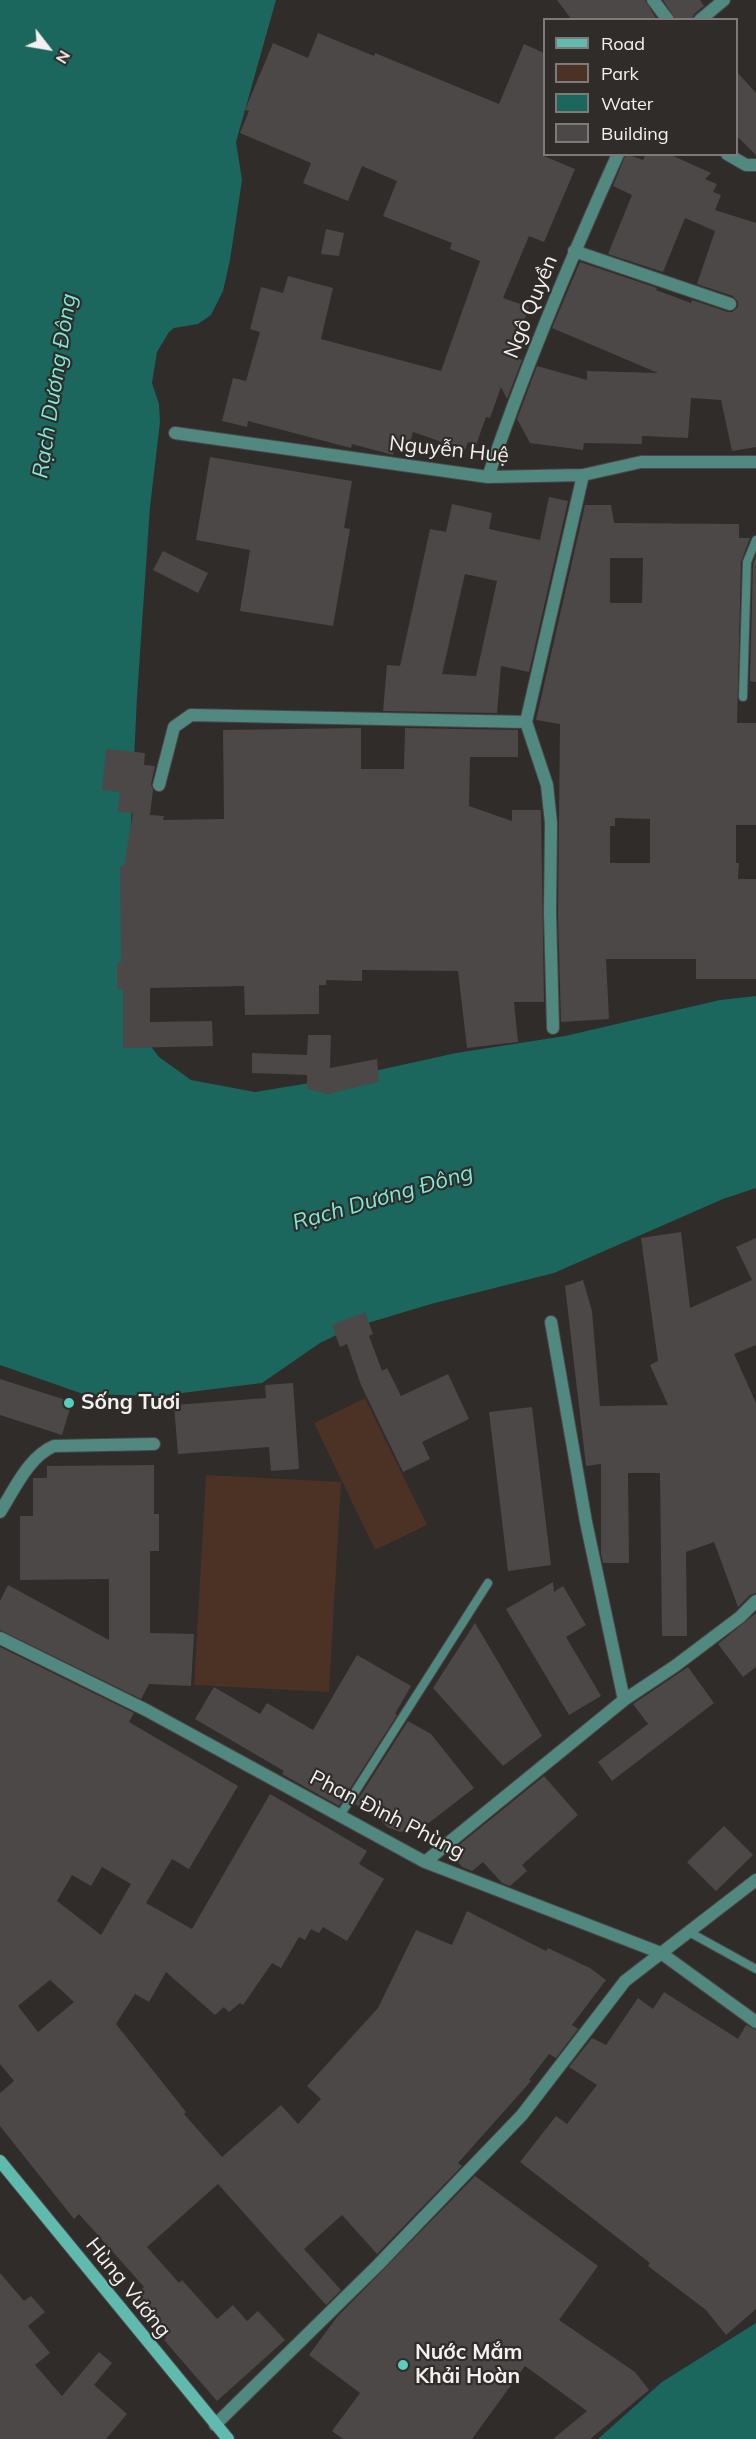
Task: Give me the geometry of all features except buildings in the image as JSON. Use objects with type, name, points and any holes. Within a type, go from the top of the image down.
[{"type":"main road","name":"Hùng Vương","points":[[0,2161],[228,2439]]},
{"type":"street","points":[[653,0],[666,18]]},
{"type":"street","points":[[702,18],[724,0]]},
{"type":"street","name":"Ngô Quyền","points":[[488,477],[511,408],[574,251],[617,156]]},
{"type":"street","points":[[730,156],[746,165],[756,165]]},
{"type":"street","points":[[574,251],[730,304]]},
{"type":"street","name":"Nguyễn Huệ","points":[[176,433],[488,477],[583,475],[641,462],[756,462]]},
{"type":"street","points":[[553,1028],[550,813],[547,785],[526,722],[583,475]]},
{"type":"street","points":[[159,785],[174,727],[191,715],[526,722]]},
{"type":"street","points":[[551,1322],[586,1522],[624,1700]]},
{"type":"street","points":[[0,1512],[29,1467],[49,1448],[54,1446],[154,1444]]},
{"type":"street","points":[[425,1862],[624,1700],[675,1666],[740,1617],[756,1601]]},
{"type":"street","name":"Phan Đình Phùng","points":[[0,1638],[146,1710],[341,1814],[425,1862],[662,1953],[756,2022]]},
{"type":"street","points":[[215,2425],[377,2266],[522,2115],[625,1981],[642,1965],[662,1953],[756,1880]]},
{"type":"lane","points":[[743,697],[747,562],[756,540]]},
{"type":"lane","points":[[341,1814],[488,1583]]},
{"type":"lane","points":[[689,1932],[756,1969]]},
{"type":"green space","points":[[365,1398],[427,1525],[375,1550],[314,1423]]},
{"type":"green space","points":[[206,1475],[341,1482],[329,1692],[194,1685]]},
{"type":"water","name":"Rạch Dương Đông","points":[[0,0],[276,0],[236,142],[242,180],[223,291],[211,315],[198,324],[174,328],[169,332],[157,352],[152,383],[159,404],[160,422],[150,507],[137,697],[125,949],[146,1040],[159,1057],[191,1080],[255,1092],[352,1076],[456,1053],[565,1036],[720,1000],[756,996],[756,1188],[723,1199],[554,1273],[431,1304],[351,1328],[320,1343],[262,1383],[158,1396],[83,1394],[0,1365]]},
{"type":"water","points":[[756,2323],[756,2439],[598,2439],[662,2382]]},
{"type":"place","name":"Sống Tươi","points":[[69,1403]]},
{"type":"place","name":"Nước Mắm Khải Hoàn","points":[[403,2365]]}]
